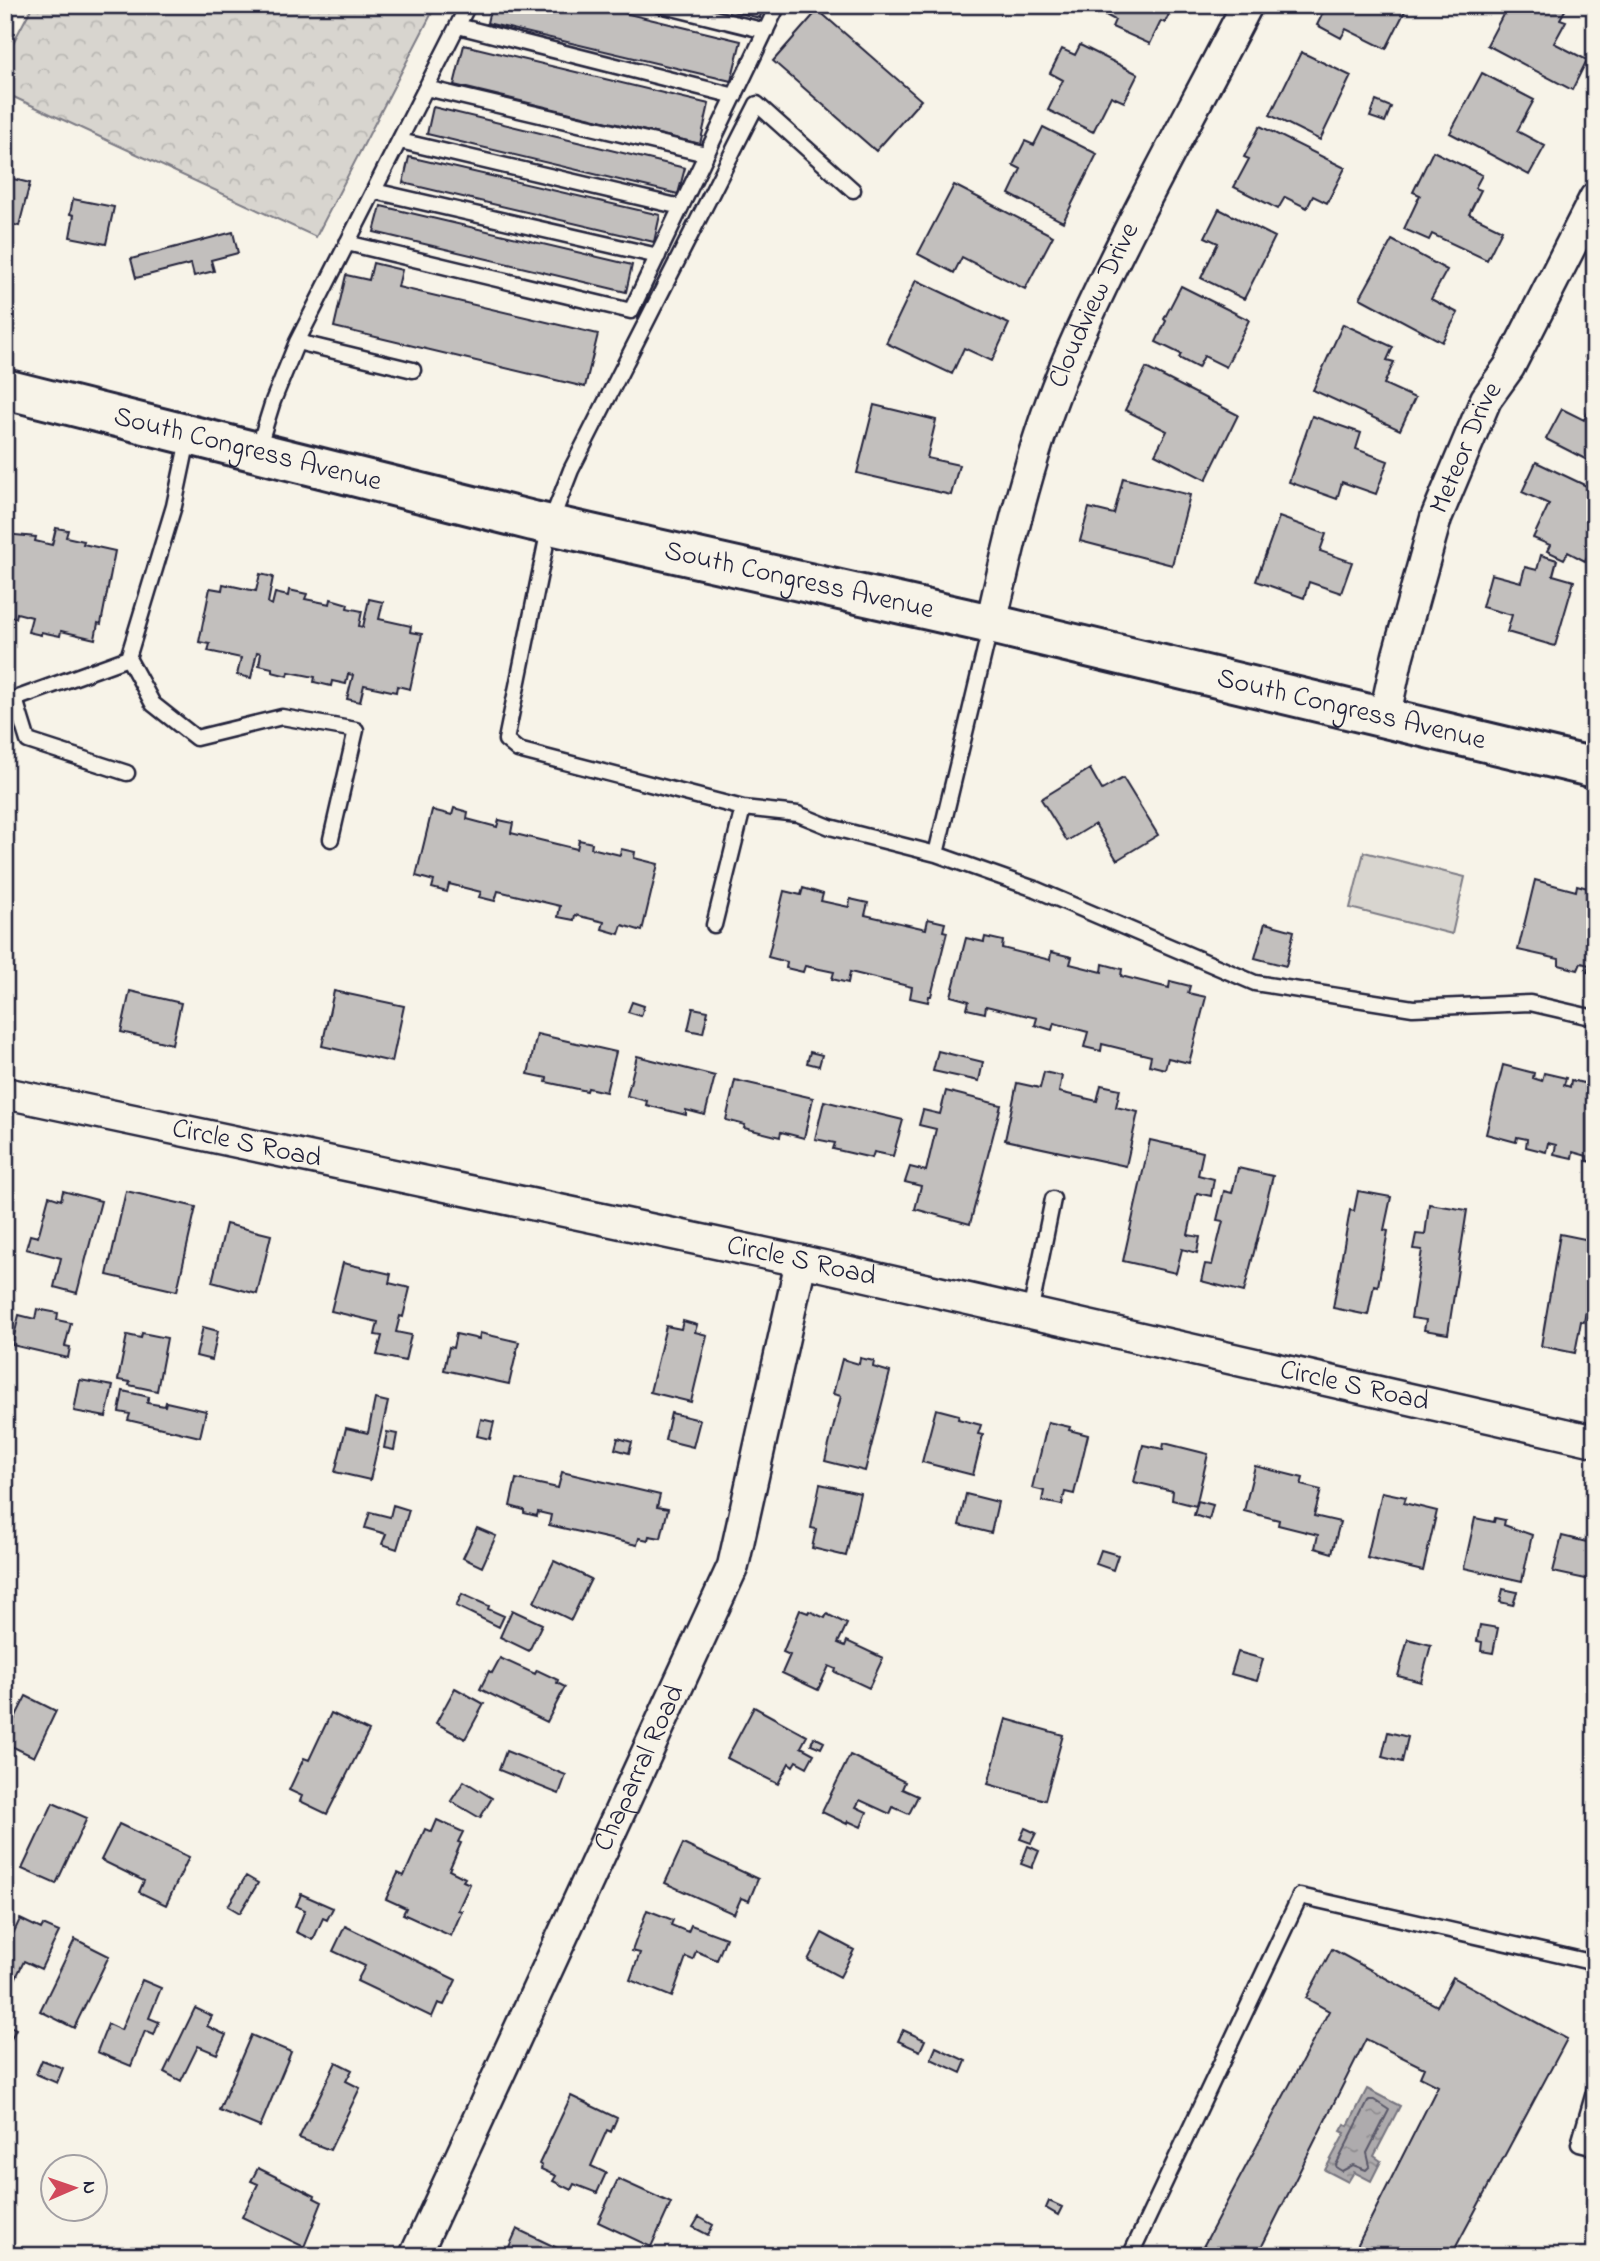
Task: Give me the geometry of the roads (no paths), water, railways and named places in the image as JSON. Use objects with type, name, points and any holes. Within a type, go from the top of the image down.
[{"type":"main road","name":"South Congress Avenue","points":[[5,389],[550,524],[991,624],[1595,768]]},
{"type":"street","name":"Cloudview Drive","points":[[991,624],[1024,492],[1068,361],[1106,278],[1247,5]]},
{"type":"street","name":"Meteor Drive","points":[[1384,719],[1398,655],[1436,518],[1486,399],[1509,367],[1595,198]]},
{"type":"street","name":"Circle S Road","points":[[5,1093],[801,1261],[1595,1441]]},
{"type":"street","name":"Chaparral Road","points":[[415,2256],[733,1566],[801,1261]]},
{"type":"lane","points":[[258,451],[273,401],[297,342],[468,5]]},
{"type":"lane","points":[[660,5],[766,31]]},
{"type":"lane","points":[[347,243],[631,310],[778,5]]},
{"type":"lane","points":[[458,26],[735,96]]},
{"type":"lane","points":[[426,88],[706,154]]},
{"type":"lane","points":[[853,190],[757,104],[571,470],[550,524],[506,740],[518,750],[743,808],[798,814],[830,827],[936,854],[1035,889],[1255,983],[1413,1008],[1530,1003],[1595,1018]]},
{"type":"lane","points":[[400,141],[681,207]]},
{"type":"lane","points":[[374,191],[657,256]]},
{"type":"lane","points":[[297,342],[413,370]]},
{"type":"lane","points":[[189,434],[174,506],[128,659],[153,704],[196,738],[282,717],[356,730],[331,839]]},
{"type":"lane","points":[[936,854],[991,624]]},
{"type":"lane","points":[[127,773],[29,741],[10,699],[128,659]]},
{"type":"lane","points":[[714,925],[743,808]]},
{"type":"lane","points":[[1030,1312],[1054,1199]]},
{"type":"lane","points":[[1130,2256],[1300,1896],[1595,1963]]},
{"type":"lane","points":[[1595,2089],[1579,2144],[1595,2148]]},
{"type":"water","points":[[1367,2089],[1400,2106],[1374,2156],[1381,2161],[1371,2181],[1354,2172],[1348,2182],[1325,2170],[1345,2133],[1341,2131],[1345,2124],[1348,2126]]}]
